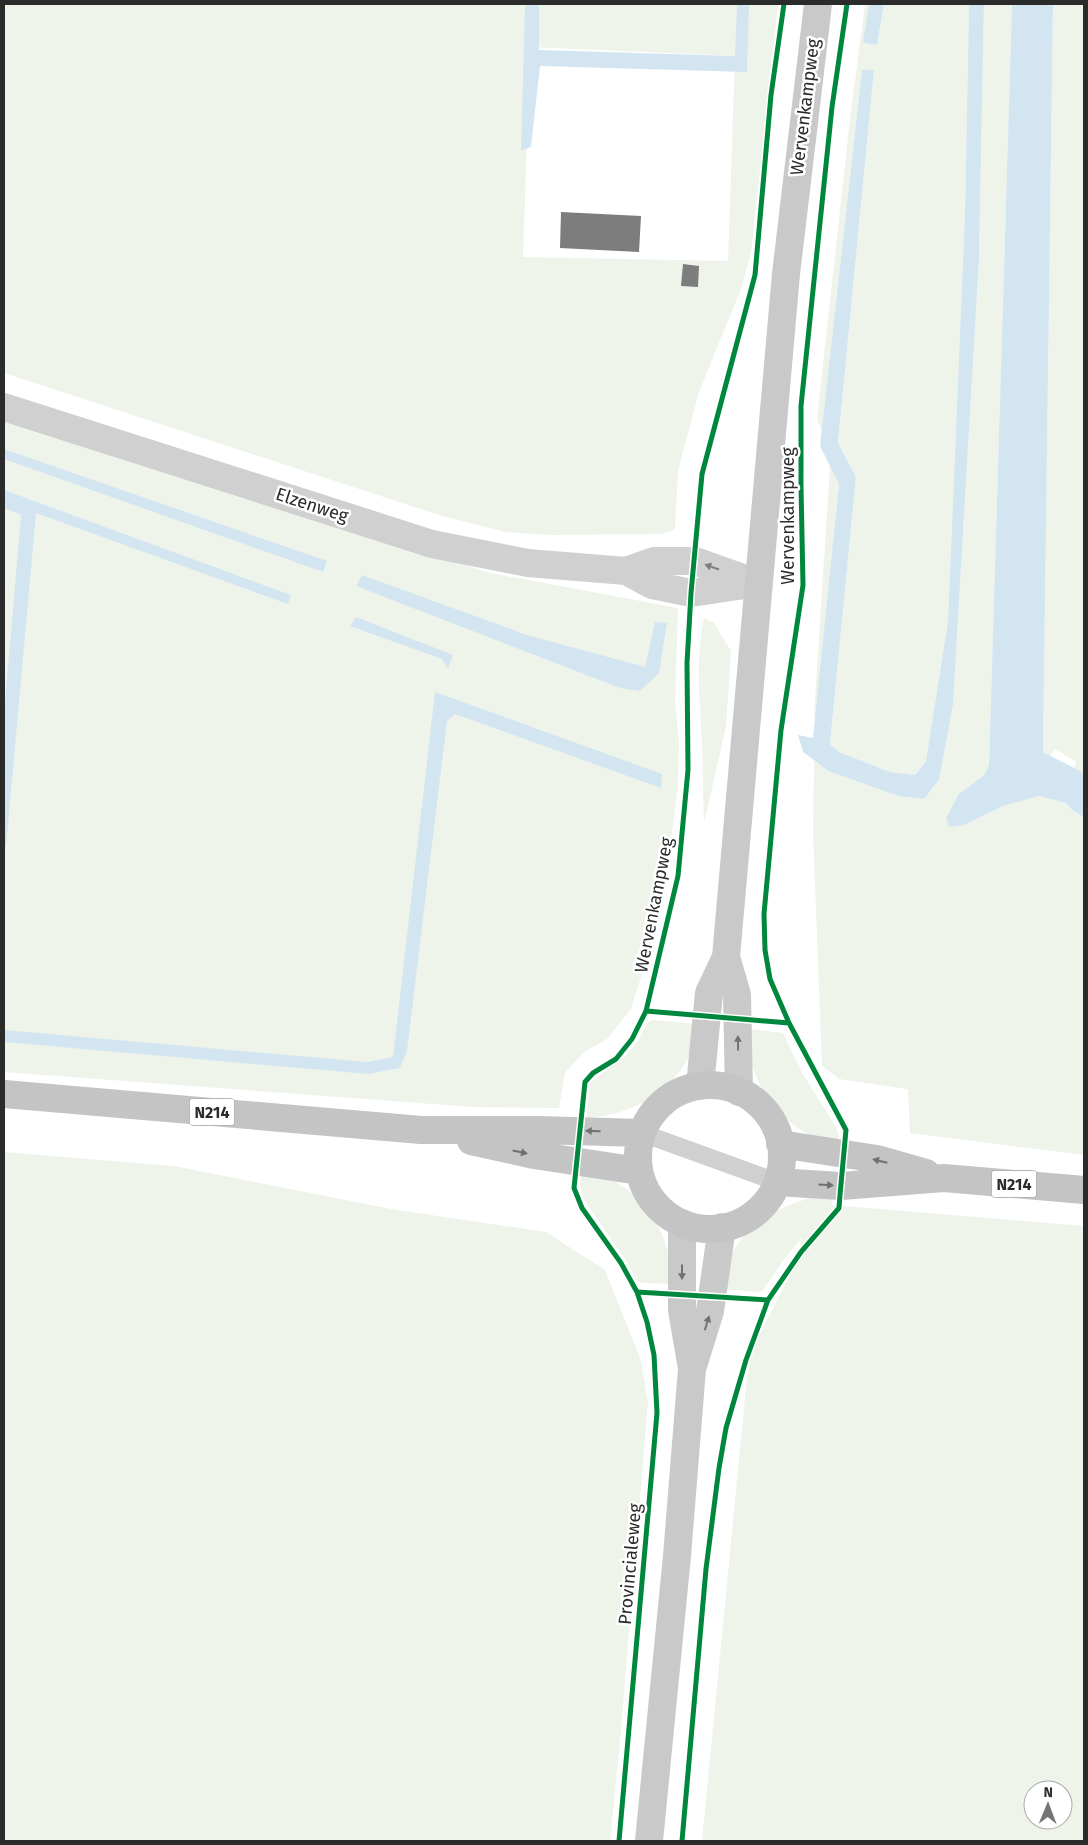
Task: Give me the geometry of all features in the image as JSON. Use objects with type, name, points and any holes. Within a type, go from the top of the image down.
[{"type":"main road","points":[[700,1086],[726,1087],[739,1092],[756,1103],[770,1118],[780,1144],[781,1163],[777,1182],[772,1193],[756,1212],[734,1225],[695,1228],[670,1217],[658,1208],[643,1184],[639,1171],[638,1150],[642,1133],[652,1114],[665,1101],[681,1091],[700,1086]]},
{"type":"main road","name":"N214","points":[[4,1094],[421,1130],[538,1130],[642,1133]]},
{"type":"main road","name":"N214","points":[[421,1130],[534,1155],[639,1171]]},
{"type":"main road","name":"N214","points":[[780,1144],[877,1159],[944,1178]]},
{"type":"main road","name":"N214","points":[[777,1182],[841,1186],[944,1178],[1084,1190]]},
{"type":"street","name":"Wervenkampweg","points":[[739,1092],[737,995],[726,958],[786,274],[818,4]]},
{"type":"street","name":"Elzenweg","points":[[4,406],[432,544],[528,563],[626,572],[654,561],[695,561],[758,583]]},
{"type":"street","name":"Wervenkampweg","points":[[700,1086],[708,993],[726,958]]},
{"type":"street","points":[[682,1223],[682,1310],[692,1369]]},
{"type":"street","points":[[649,1841],[677,1556],[692,1369],[710,1311],[722,1227]]},
{"type":"lane","points":[[642,1133],[777,1182]]},
{"type":"shaded area","points":[[4,4],[778,4],[751,253],[741,289],[699,392],[678,472],[675,529],[663,534],[548,535],[505,532],[442,516],[4,373]],"holes":[[[530,47],[735,56],[728,261],[523,257]]]},
{"type":"shaded area","points":[[865,4],[869,4],[864,43],[877,45],[884,4],[969,4],[965,212],[948,621],[926,761],[915,775],[890,772],[839,752],[830,744],[856,477],[838,444],[874,70],[862,70],[822,431],[817,419],[850,119]]},
{"type":"shaded area","points":[[984,4],[1012,4],[989,765],[984,775],[959,794],[964,825],[1003,806],[1039,796],[1066,803],[1073,811],[1084,817],[1084,1155],[910,1133],[908,1089],[839,1079],[822,1066],[813,832],[814,761],[828,771],[898,796],[924,799],[939,780],[953,705],[979,259]]},
{"type":"shaded area","points":[[1053,4],[1084,4],[1084,773],[1074,768],[1076,761],[1054,749],[1051,756],[1043,752]]},
{"type":"shaded area","points":[[4,416],[490,573],[678,608],[675,702],[679,742],[678,786],[666,878],[650,948],[631,1009],[607,1039],[584,1052],[565,1073],[559,1108],[473,1107],[4,1072]]},
{"type":"shaded area","points":[[830,466],[839,484],[816,717],[814,716]]},
{"type":"shaded area","points":[[704,618],[714,623],[731,651],[726,727],[704,823],[699,681],[701,634]]},
{"type":"shaded area","points":[[652,1020],[696,1024],[690,1054],[680,1071],[658,1093],[631,1108],[616,1113],[586,1118],[590,1083],[626,1055],[638,1041],[647,1023]]},
{"type":"shaded area","points":[[749,1029],[783,1033],[801,1071],[836,1127],[839,1135],[838,1142],[816,1137],[799,1129],[773,1105],[755,1074],[750,1051]]},
{"type":"shaded area","points":[[4,1152],[174,1166],[391,1209],[546,1232],[605,1270],[641,1360],[648,1403],[610,1841],[4,1841]]},
{"type":"shaded area","points":[[582,1171],[615,1182],[628,1190],[644,1206],[657,1225],[666,1246],[670,1259],[671,1284],[637,1281],[625,1259],[584,1200],[580,1184]]},
{"type":"shaded area","points":[[833,1194],[832,1205],[1084,1226],[1084,1841],[702,1841],[747,1377],[753,1347],[794,1267],[802,1238],[785,1258],[763,1290],[758,1292],[723,1289],[728,1263],[735,1248],[745,1235],[771,1214],[802,1200]]},
{"type":"water","points":[[539,4],[539,50],[735,56],[737,4],[749,4],[747,72],[540,66],[531,147],[521,151],[525,6]]},
{"type":"water","points":[[869,4],[884,4],[877,45],[863,43]]},
{"type":"water","points":[[969,4],[984,4],[979,259],[953,705],[939,780],[924,799],[898,796],[828,771],[803,752],[798,735],[813,738],[839,484],[820,446],[862,70],[874,70],[838,443],[856,477],[830,744],[839,752],[890,772],[915,775],[926,761],[948,621],[965,212]]},
{"type":"water","points":[[1012,4],[1053,4],[1043,752],[1084,773],[1084,817],[1073,811],[1066,803],[1039,796],[1003,806],[964,825],[949,827],[946,818],[959,794],[984,775],[989,765]]},
{"type":"water","points":[[4,449],[327,561],[323,572],[4,459]]},
{"type":"water","points":[[4,490],[291,595],[288,604],[36,513],[6,847],[4,848],[4,714],[21,515],[4,508]]},
{"type":"water","points":[[362,575],[527,635],[645,667],[655,622],[667,623],[659,673],[640,691],[620,688],[356,586]]},
{"type":"water","points":[[356,617],[453,655],[448,669],[442,659],[350,626]]},
{"type":"water","points":[[435,692],[662,774],[661,788],[455,714],[447,721],[407,1051],[400,1068],[368,1074],[4,1042],[4,1030],[367,1062],[393,1057]]},
{"type":"building","points":[[561,212],[641,216],[639,252],[560,248]]},
{"type":"building","points":[[683,264],[699,266],[698,287],[681,286]]},
{"type":"cycle path","name":"Provincialeweg","points":[[619,1841],[657,1413],[654,1355],[647,1322],[637,1292],[621,1263],[582,1208],[574,1188],[585,1082],[593,1073],[616,1059],[632,1039],[646,1011],[678,876],[688,770],[687,663],[691,593],[702,474],[755,275],[771,95],[784,4]]},
{"type":"cycle path","points":[[682,1841],[706,1569],[726,1428],[746,1360],[768,1300],[801,1252],[839,1208],[846,1130],[789,1023],[770,979],[765,950],[764,914],[781,730],[803,585],[801,406],[832,107],[847,4]]},
{"type":"cycle path","points":[[646,1011],[789,1023]]},
{"type":"cycle path","points":[[637,1292],[768,1300]]}]
